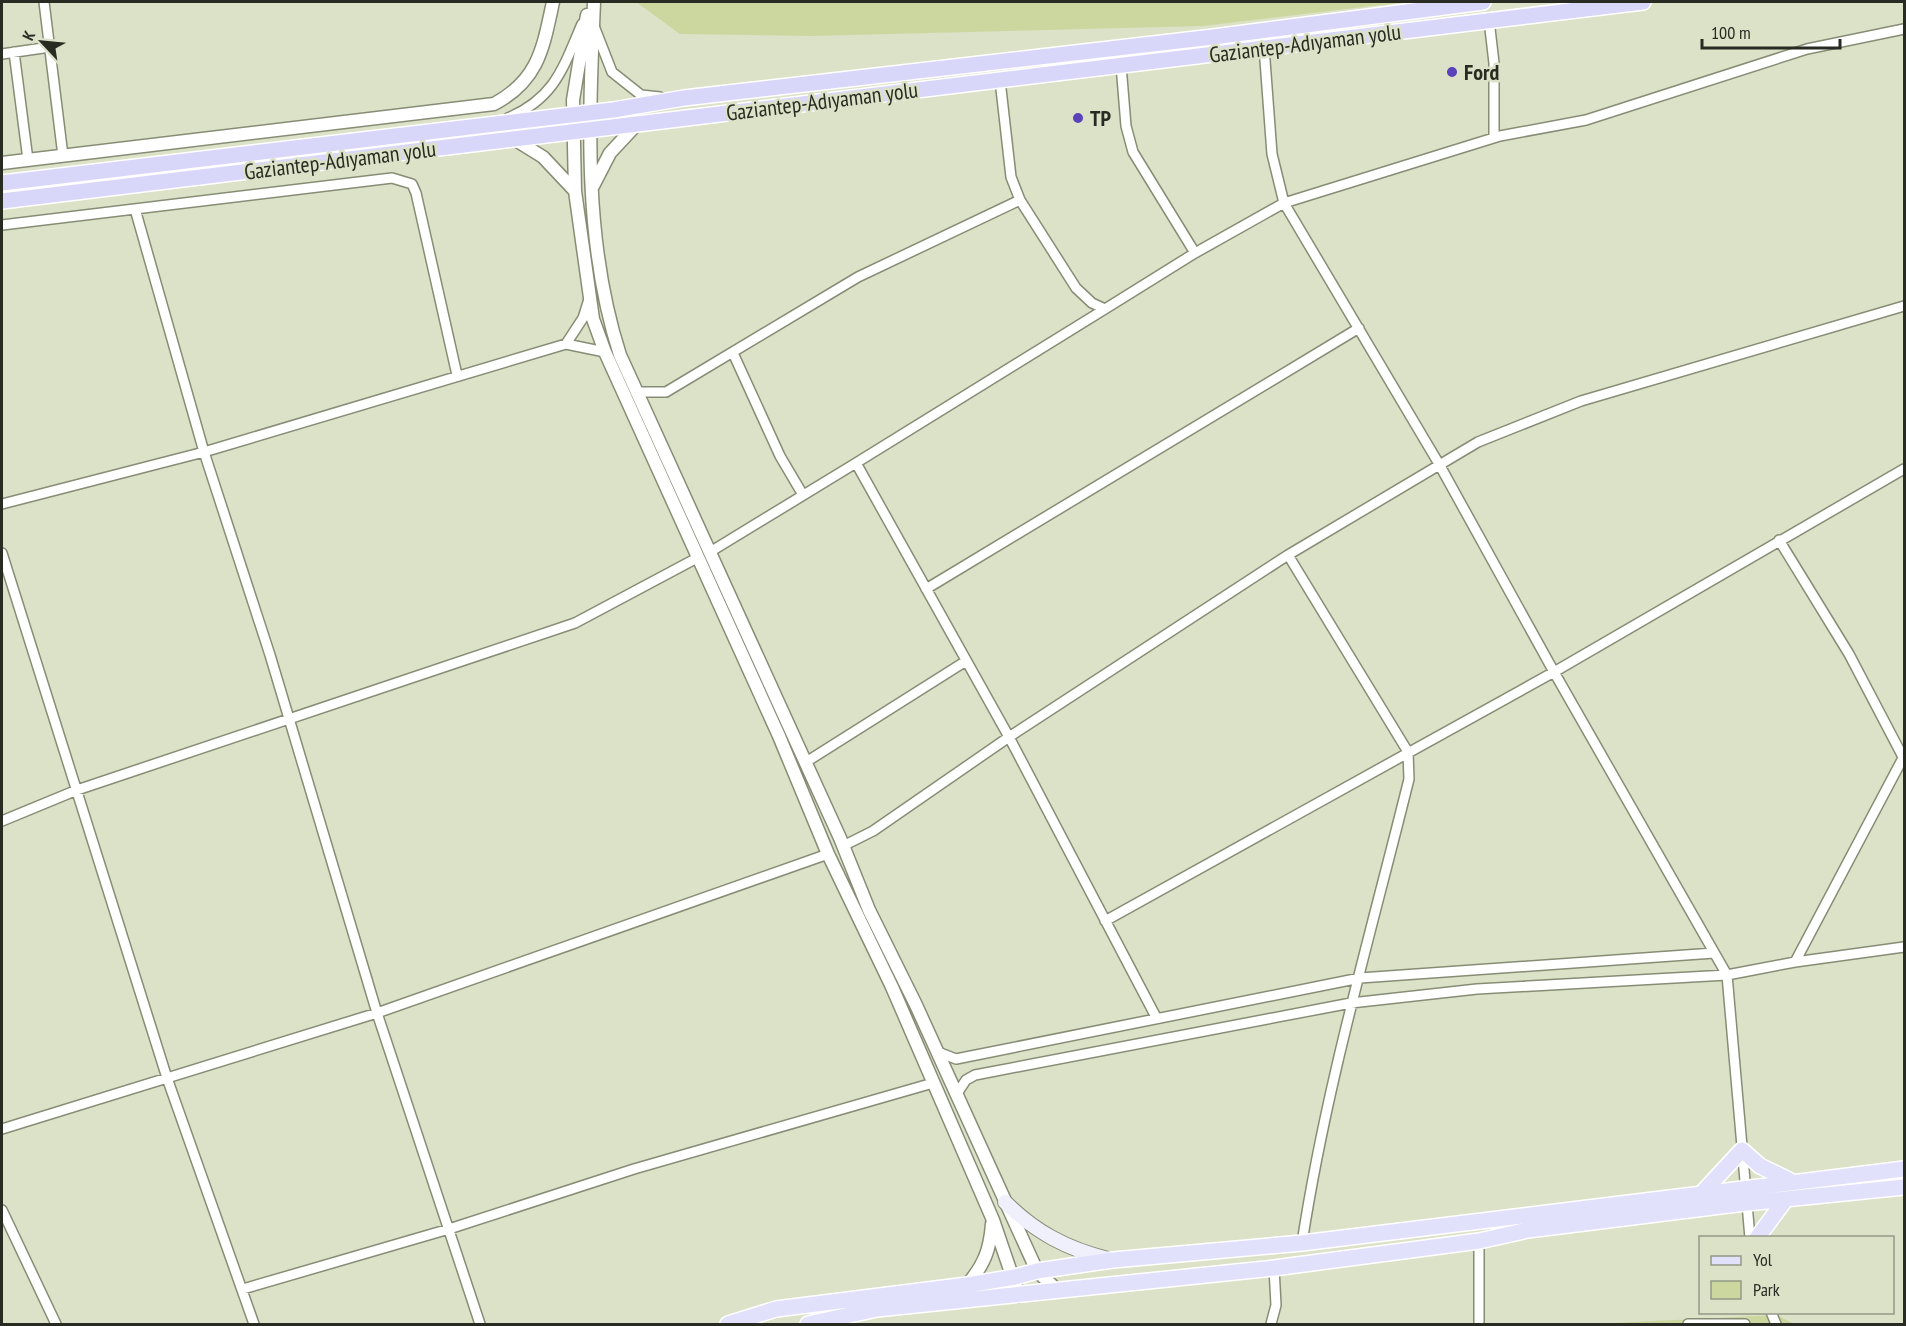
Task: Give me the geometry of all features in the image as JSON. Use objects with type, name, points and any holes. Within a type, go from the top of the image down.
[{"type":"highway","name":"Gaziantep-Adıyaman yolu","points":[[2,201],[514,139],[684,98],[1213,38],[1483,2]]},
{"type":"highway","name":"Gaziantep-Adıyaman yolu","points":[[2,183],[496,124],[638,123],[1643,2]]},
{"type":"main road","points":[[1702,1193],[1742,1150],[1775,1175],[1795,1182]]},
{"type":"main road","points":[[728,1324],[776,1309],[967,1285],[1036,1271],[1113,1260],[1302,1243],[1905,1169]]},
{"type":"main road","points":[[808,1324],[877,1309],[1274,1268],[1479,1241],[1528,1230],[1905,1186]]},
{"type":"main road","points":[[1758,1236],[1786,1199]]},
{"type":"main road","points":[[1005,1202],[1042,1234],[1077,1252],[1113,1260]]},
{"type":"street","points":[[44,2],[63,156]]},
{"type":"street","points":[[2,164],[494,104],[511,95],[529,79],[546,32],[553,2]]},
{"type":"street","points":[[591,9],[612,72],[641,95],[684,98]]},
{"type":"street","points":[[591,9],[575,191],[593,319],[604,352],[779,736],[828,854],[892,987],[993,1220],[1015,1277],[1019,1296]]},
{"type":"street","points":[[496,124],[528,110],[545,95],[567,62],[591,9]]},
{"type":"street","points":[[1489,20],[1494,63],[1494,138]]},
{"type":"street","points":[[710,552],[1195,253],[1284,203],[1494,138],[1586,120],[1807,49],[1905,29]]},
{"type":"street","points":[[2,54],[50,47]]},
{"type":"street","points":[[1264,47],[1272,154],[1284,203],[1438,464],[1727,975],[1750,1236]]},
{"type":"street","points":[[14,52],[28,160]]},
{"type":"street","points":[[1120,65],[1126,126],[1133,152],[1195,253]]},
{"type":"street","points":[[1000,80],[1011,177],[1020,201],[1076,288],[1092,303],[1105,309]]},
{"type":"street","points":[[582,122],[592,187],[598,265],[607,312],[620,355],[806,762],[869,910],[937,1052],[1036,1271],[1058,1291]]},
{"type":"street","points":[[592,187],[610,153],[638,123]]},
{"type":"street","points":[[514,139],[543,157],[575,191]]},
{"type":"street","points":[[2,225],[392,178],[412,184],[457,375]]},
{"type":"street","points":[[638,392],[666,392],[858,277],[1020,201]]},
{"type":"street","points":[[135,209],[204,452],[289,719],[377,1013],[480,1324]]},
{"type":"street","points":[[566,344],[583,318],[590,299]]},
{"type":"street","points":[[843,846],[873,831],[1009,737],[1288,555],[1478,442],[1581,400],[1905,306]]},
{"type":"street","points":[[926,589],[1359,328]]},
{"type":"street","points":[[2,504],[204,452],[566,344],[604,352]]},
{"type":"street","points":[[733,353],[780,456],[802,495]]},
{"type":"street","points":[[856,462],[1009,737],[1156,1017]]},
{"type":"street","points":[[1106,921],[1554,672],[1905,469]]},
{"type":"street","points":[[1779,540],[1849,654],[1904,758],[1795,962]]},
{"type":"street","points":[[2,553],[167,1078],[255,1324]]},
{"type":"street","points":[[1288,555],[1408,752],[1409,779],[1360,978],[1351,1003],[1310,1190],[1302,1243]]},
{"type":"street","points":[[2,821],[77,790],[575,623],[697,558]]},
{"type":"street","points":[[806,762],[966,661]]},
{"type":"street","points":[[2,1129],[377,1013],[828,854]]},
{"type":"street","points":[[956,1095],[966,1080],[975,1076],[1351,1003],[1477,989],[1727,975],[1795,962],[1905,947]]},
{"type":"street","points":[[937,1052],[956,1059],[1156,1017],[1360,978],[1714,953]]},
{"type":"street","points":[[243,1289],[449,1229],[634,1169],[933,1083]]},
{"type":"street","points":[[2,1209],[56,1324]]},
{"type":"street","points":[[967,1285],[979,1271],[990,1250],[993,1220]]},
{"type":"street","points":[[1479,1241],[1479,1324]]},
{"type":"street","points":[[1270,1324],[1276,1305],[1274,1268]]},
{"type":"street","points":[[1688,1324],[1745,1324]]},
{"type":"green space","points":[[636,2],[1406,2],[1203,26],[812,36],[680,34]]},
{"type":"green space","points":[[1777,1315],[1794,1324],[1593,1324]]},
{"type":"place","name":"Ford","points":[[1452,72]]},
{"type":"place","name":"TP","points":[[1078,118]]}]
